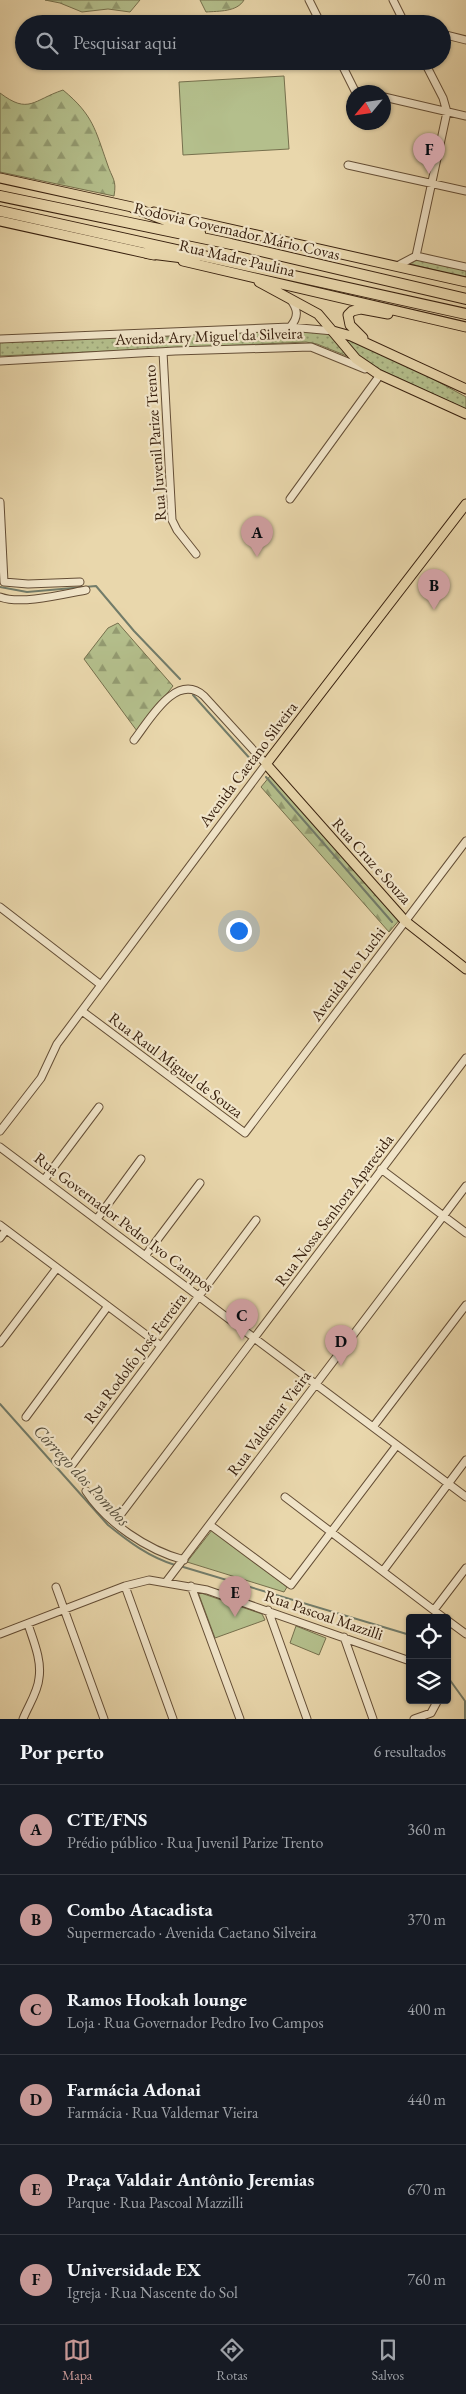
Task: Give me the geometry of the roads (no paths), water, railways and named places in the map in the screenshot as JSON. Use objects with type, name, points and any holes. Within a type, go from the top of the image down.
[{"type":"highway","name":"Rodovia Governador Mário Covas","points":[[0,196],[231,244],[466,299]]},
{"type":"highway","points":[[134,208],[231,244]]},
{"type":"highway","name":"Rodovia Governador Mário Covas","points":[[0,211],[466,314]]},
{"type":"highway","points":[[147,253],[240,263]]},
{"type":"main road","points":[[0,178],[466,282]]},
{"type":"main road","name":"Rua Madre Paulina","points":[[0,221],[245,275],[466,327]]},
{"type":"main road","points":[[245,275],[318,314],[356,359],[379,375]]},
{"type":"main road","points":[[396,357],[359,335],[350,325],[348,315],[352,311],[361,309],[412,317],[420,316]]},
{"type":"main road","name":"Avenida Ary Miguel da Silveira","points":[[333,331],[466,389]]},
{"type":"main road","name":"Avenida Ary Miguel da Silveira","points":[[379,375],[466,414]]},
{"type":"main road","name":"Avenida Caetano Silveira","points":[[266,764],[466,504]]},
{"type":"main road","name":"Rua Cruz e Souza","points":[[266,764],[405,921],[466,969]]},
{"type":"street","points":[[309,0],[316,15]]},
{"type":"street","points":[[393,0],[400,15]]},
{"type":"street","points":[[451,36],[466,40]]},
{"type":"street","points":[[345,70],[354,85]]},
{"type":"street","points":[[416,256],[447,112],[443,98],[429,70]]},
{"type":"street","points":[[391,100],[466,116]]},
{"type":"street","points":[[348,165],[466,191]]},
{"type":"street","points":[[397,266],[416,256],[466,267]]},
{"type":"street","points":[[288,297],[297,310],[296,319],[290,327]]},
{"type":"street","name":"Avenida Ary Miguel da Silveira","points":[[0,339],[290,327],[318,328],[333,331]]},
{"type":"street","name":"Avenida Ary Miguel da Silveira","points":[[0,361],[163,352],[311,347],[379,375]]},
{"type":"street","name":"Rua Juvenil Parize Trento","points":[[163,352],[172,520],[177,530],[196,554]]},
{"type":"street","points":[[290,499],[379,375]]},
{"type":"street","points":[[0,502],[2,585],[80,582]]},
{"type":"street","points":[[0,597],[11,599],[36,598],[86,590]]},
{"type":"street","points":[[134,740],[173,693],[186,689],[194,690],[204,696],[266,764]]},
{"type":"street","name":"Avenida Caetano Silveira","points":[[0,1131],[41,1078],[57,1044],[266,764]]},
{"type":"street","name":"Avenida Ivo Luchi","points":[[252,1124],[466,841]]},
{"type":"street","points":[[0,907],[101,985]]},
{"type":"street","name":"Rua Raul Miguel de Souza","points":[[82,1011],[245,1133],[252,1124]]},
{"type":"street","name":"Rua Nossa Senhora Aparecida","points":[[115,1522],[466,1058]]},
{"type":"street","points":[[44,1180],[99,1107]]},
{"type":"street","name":"Rua Governador Pedro Ivo Campos","points":[[0,1147],[466,1497]]},
{"type":"street","points":[[97,1219],[141,1159]]},
{"type":"street","points":[[381,1169],[466,1233]]},
{"type":"street","points":[[145,1256],[200,1183]]},
{"type":"street","name":"Rua Valdemar Vieira","points":[[166,1582],[466,1186]]},
{"type":"street","name":"Rua Rodolfo José Ferreira","points":[[72,1465],[256,1220]]},
{"type":"street","points":[[0,1238],[3,1228],[161,1346]]},
{"type":"street","points":[[0,1343],[57,1268]]},
{"type":"street","points":[[373,1427],[466,1305]]},
{"type":"street","points":[[26,1417],[108,1306]]},
{"type":"street","points":[[210,1525],[291,1585],[397,1445]]},
{"type":"street","points":[[383,1571],[466,1460]]},
{"type":"street","points":[[86,1491],[96,1505],[126,1532],[150,1547],[183,1560]]},
{"type":"street","points":[[285,1497],[439,1614]]},
{"type":"street","points":[[434,1610],[466,1568]]},
{"type":"street","name":"Rua Pascoal Mazzilli","points":[[0,1634],[125,1586],[149,1580],[191,1586],[268,1610],[406,1660]]},
{"type":"street","points":[[125,1586],[173,1719]]},
{"type":"street","points":[[191,1586],[240,1719]]},
{"type":"street","points":[[56,1587],[104,1719]]},
{"type":"street","points":[[268,1610],[307,1719]]},
{"type":"street","points":[[451,1623],[466,1634]]},
{"type":"street","points":[[23,1719],[39,1679],[38,1658],[28,1624]]},
{"type":"street","points":[[344,1637],[373,1719]]},
{"type":"street","points":[[414,1719],[431,1713],[436,1704]]},
{"type":"waterway","points":[[0,587],[27,592],[96,586],[134,631],[180,679]]},
{"type":"waterway","points":[[193,695],[253,762]]},
{"type":"waterway","points":[[266,777],[392,922]]},
{"type":"waterway","name":"Córrego dos Pombos","points":[[0,1404],[108,1525],[140,1548],[157,1558],[175,1565]]},
{"type":"waterway","name":"Córrego dos Pombos","points":[[180,1566],[406,1634]]},
{"type":"waterway","name":"Córrego dos Pombos","points":[[451,1682],[465,1701],[465,1719]]},
{"type":"place","name":"Universidade EX","points":[[429,174]]},
{"type":"place","name":"CTE/FNS","points":[[257,557]]},
{"type":"place","name":"Combo Atacadista","points":[[434,610]]},
{"type":"place","name":"Ramos Hookah lounge","points":[[242,1340]]},
{"type":"place","name":"Farmácia Adonai","points":[[341,1366]]},
{"type":"place","name":"Praça Valdair Antônio Jeremias","points":[[235,1617]]}]
